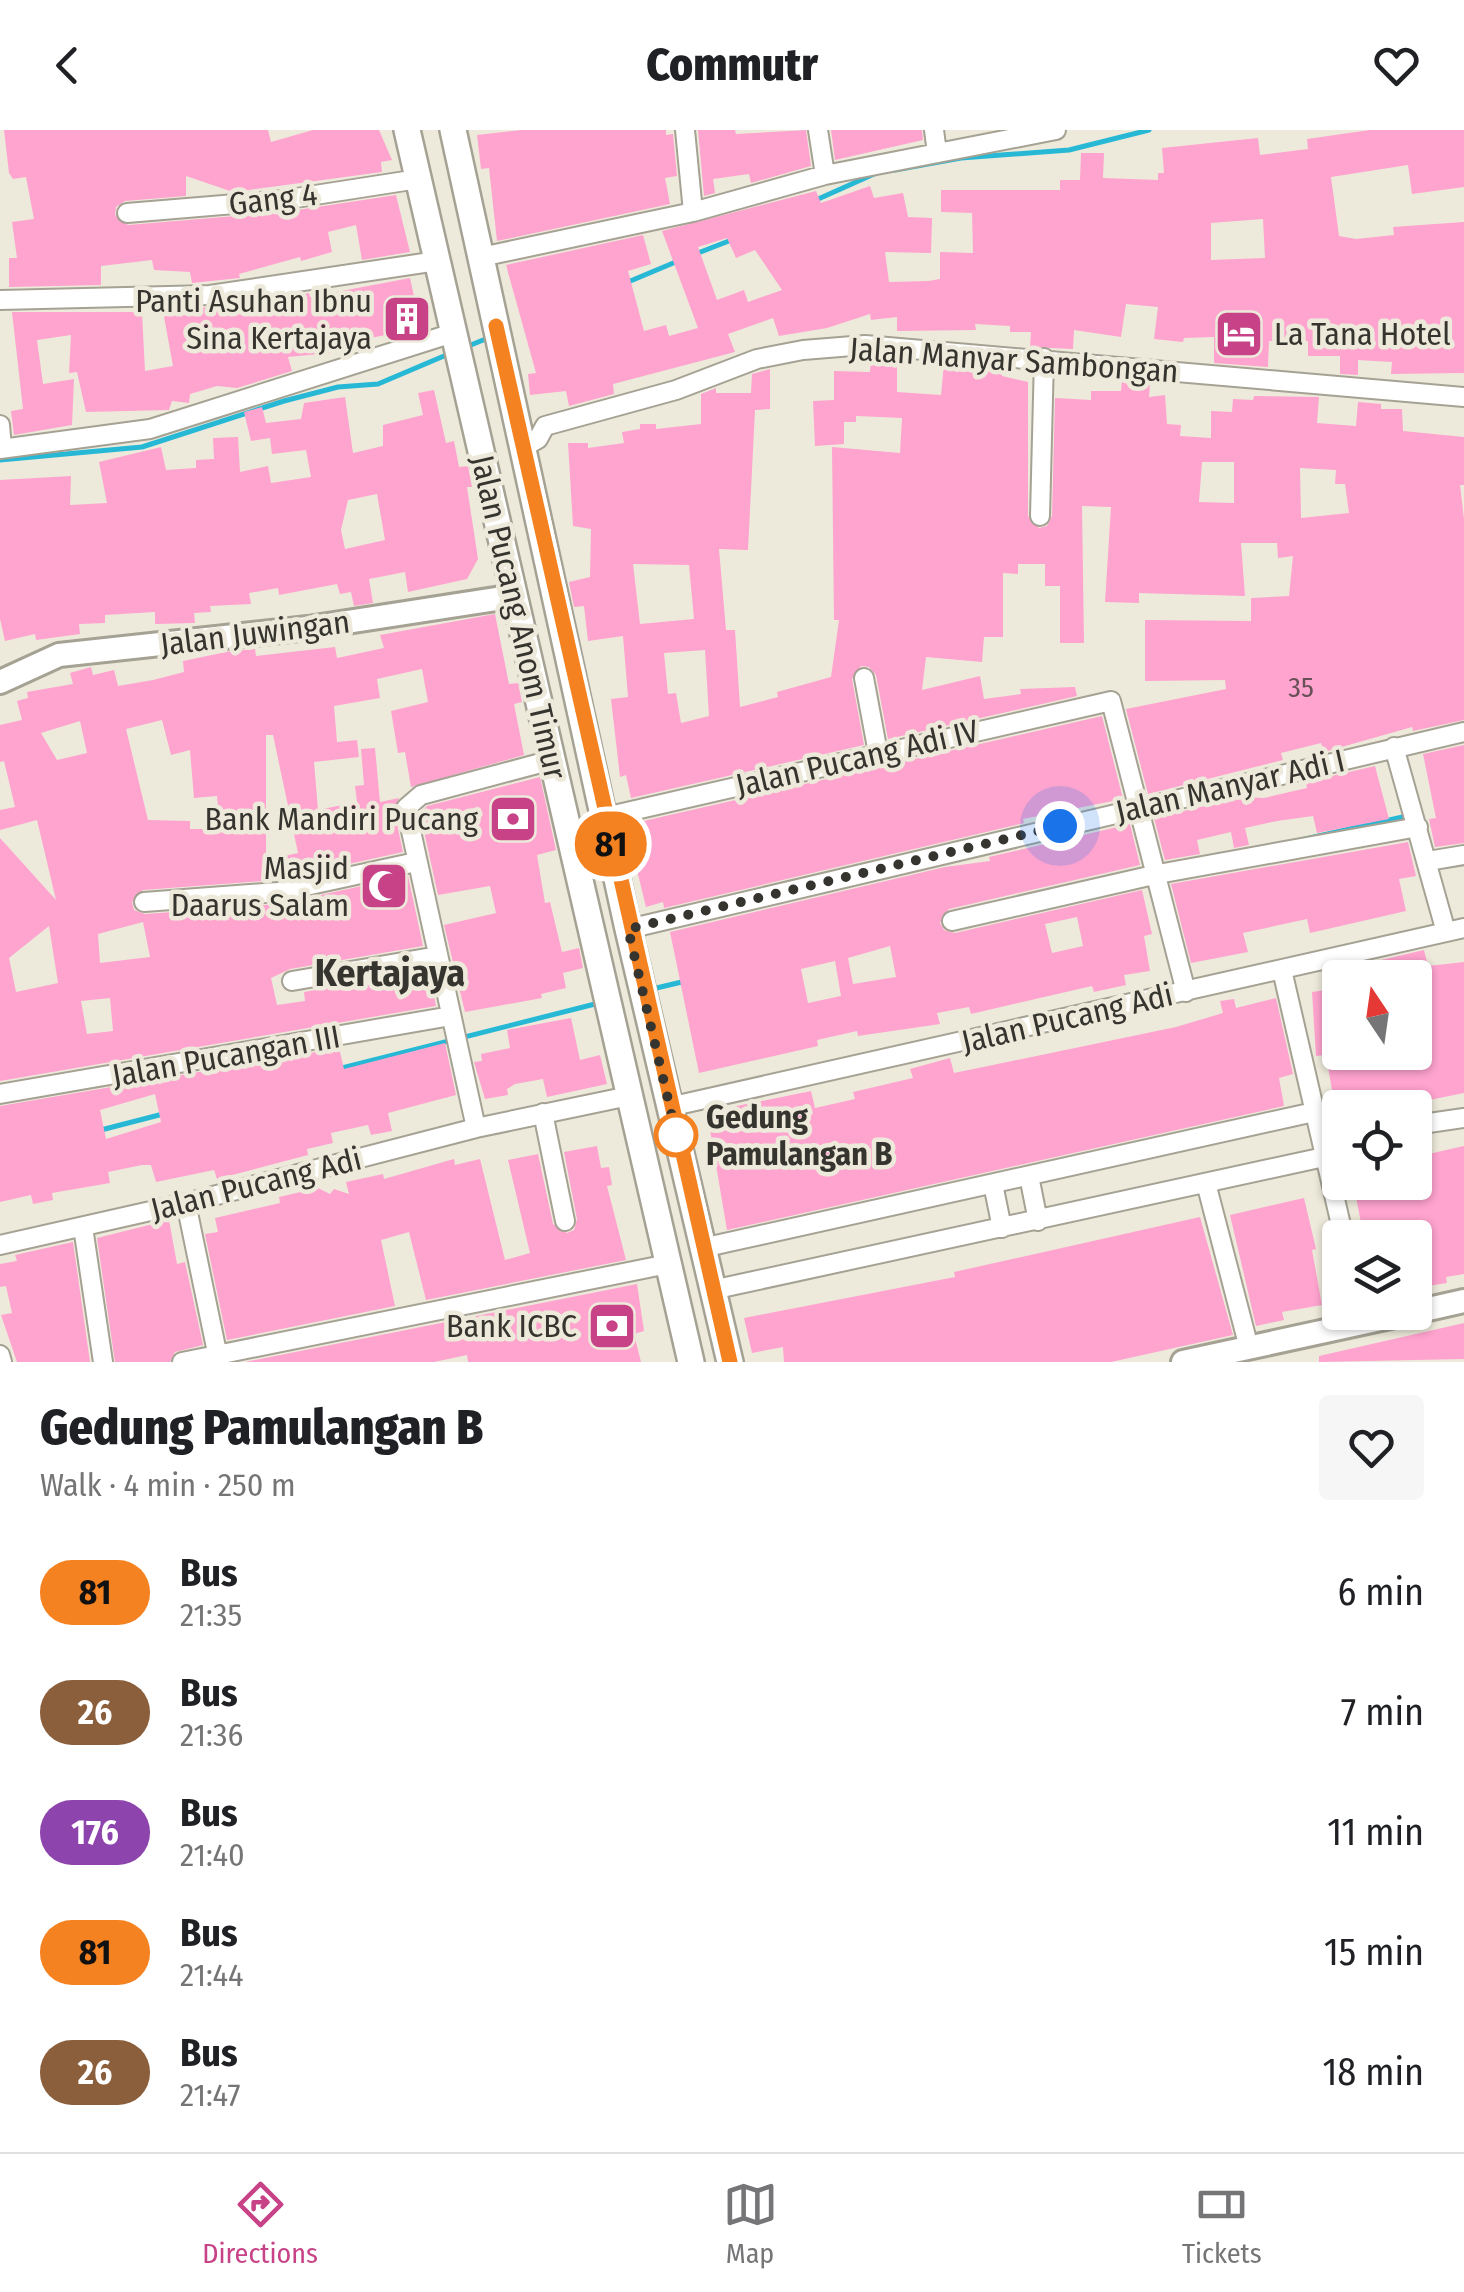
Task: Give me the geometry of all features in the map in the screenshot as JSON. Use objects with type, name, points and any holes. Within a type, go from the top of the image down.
[{"type":"main road","name":"Jalan Pucang Anom Timur","points":[[407,130],[691,1362]]},
{"type":"main road","name":"Jalan Pucang Anom Timur","points":[[459,131],[481,257],[628,929],[730,1362]]},
{"type":"street","points":[[684,130],[692,212]]},
{"type":"street","points":[[818,130],[824,176]]},
{"type":"street","points":[[934,130],[938,153]]},
{"type":"street","points":[[481,257],[692,212],[824,176],[1024,132],[1056,130]]},
{"type":"street","name":"Gang 4","points":[[127,213],[283,200],[418,178]]},
{"type":"street","points":[[0,300],[210,295],[437,261]]},
{"type":"street","points":[[0,424],[1,448],[150,430],[456,344]]},
{"type":"street","name":"Jalan Manyar Sambongan","points":[[524,447],[538,440],[546,426],[676,390],[757,359],[804,350],[865,346],[1044,358],[1464,398]]},
{"type":"street","points":[[1040,516],[1044,358]]},
{"type":"street","points":[[517,416],[533,416],[546,426]]},
{"type":"street","name":"Jalan Juwingan","points":[[0,682],[59,655],[308,628],[515,596]]},
{"type":"street","points":[[864,678],[878,753]]},
{"type":"street","name":"Jalan Pucang Adi IV","points":[[605,817],[1109,700],[1138,807]]},
{"type":"street","name":"Jalan Manyar Adi I","points":[[628,929],[1464,732]]},
{"type":"street","points":[[1394,747],[1428,862],[1455,930]]},
{"type":"street","points":[[476,1128],[406,808],[414,798],[552,760]]},
{"type":"street","points":[[1138,807],[1158,871],[1186,992]]},
{"type":"street","points":[[952,921],[1158,871],[1416,820]]},
{"type":"street","points":[[1428,862],[1464,855]]},
{"type":"street","points":[[144,902],[278,892],[416,862]]},
{"type":"street","name":"Jalan Pucang Adi","points":[[669,1107],[1455,930]]},
{"type":"street","points":[[292,982],[438,956]]},
{"type":"street","points":[[1282,970],[1322,1149]]},
{"type":"street","name":"Jalan Pucangan III","points":[[0,1094],[455,1031]]},
{"type":"street","name":"Jalan Pucang Adi","points":[[0,1245],[186,1203],[476,1128],[629,1096]]},
{"type":"street","points":[[702,1248],[1314,1112]]},
{"type":"street","points":[[543,1114],[565,1221]]},
{"type":"street","points":[[1432,1122],[1464,1118]]},
{"type":"street","points":[[1318,1132],[1322,1131]]},
{"type":"street","points":[[712,1290],[1322,1157]]},
{"type":"street","points":[[1029,1176],[1038,1221]]},
{"type":"street","points":[[1206,1183],[1250,1348]]},
{"type":"street","points":[[993,1184],[1002,1228]]},
{"type":"street","points":[[186,1203],[218,1359]]},
{"type":"street","points":[[83,1227],[103,1362]]},
{"type":"street","points":[[182,1362],[218,1359],[668,1264]]},
{"type":"street","points":[[1432,1308],[1464,1301]]},
{"type":"street","points":[[1183,1362],[1322,1329]]},
{"type":"building","points":[[4,130],[268,130],[271,142],[313,130],[379,130],[392,160],[381,162],[382,172],[233,192],[186,176],[186,196],[125,201],[116,207],[115,215],[128,225],[284,212],[396,195],[410,252],[362,260],[356,225],[328,232],[332,252],[239,274],[240,278],[192,283],[190,272],[154,270],[152,260],[101,266],[101,285],[9,287],[9,258],[17,258],[12,222],[34,219],[26,177],[13,179],[9,173]]},
{"type":"building","points":[[521,130],[666,130],[666,135],[673,134],[677,176],[665,178],[670,204],[497,241],[489,168],[481,169],[477,135]]},
{"type":"building","points":[[698,130],[735,130],[736,134],[806,130],[811,166],[751,183],[749,174],[713,179],[715,193],[704,196]]},
{"type":"building","points":[[831,130],[922,130],[923,140],[835,160]]},
{"type":"building","points":[[1370,130],[1464,130],[1464,187],[1412,194],[1408,165],[1331,177],[1339,236],[1356,239],[1394,235],[1393,227],[1464,222],[1464,373],[1391,374],[1392,362],[1358,360],[1358,375],[1340,374],[1340,356],[1308,356],[1308,341],[1269,341],[1268,367],[1214,363],[1214,337],[1184,338],[1183,342],[1154,339],[1158,307],[1126,304],[1121,337],[1074,330],[1073,349],[1030,347],[1031,332],[1010,332],[1010,326],[975,324],[976,330],[897,331],[897,317],[871,320],[870,314],[827,328],[779,336],[773,318],[728,334],[735,352],[613,384],[614,394],[569,406],[566,391],[530,395],[528,374],[536,373],[506,265],[643,235],[651,264],[628,271],[644,331],[666,325],[669,336],[698,328],[662,231],[816,191],[821,203],[870,186],[874,198],[903,193],[908,217],[932,218],[931,253],[885,252],[889,282],[928,281],[940,279],[940,252],[973,253],[972,213],[941,212],[941,190],[1060,190],[1060,180],[1080,180],[1081,153],[1104,153],[1103,178],[1158,180],[1158,173],[1164,173],[1162,148],[1258,138],[1260,155],[1308,149],[1307,139]],"holes":[[[1263,219],[1265,258],[1211,260],[1211,223]],[[727,238],[736,258],[755,250],[782,290],[748,302],[744,290],[717,300],[698,247]]]},
{"type":"building","points":[[410,278],[416,305],[422,303],[428,326],[328,347],[330,353],[288,357],[292,371],[237,388],[217,386],[190,394],[189,403],[172,401],[169,410],[86,412],[77,372],[69,373],[71,335],[37,340],[43,384],[74,379],[72,425],[14,435],[11,411],[23,409],[12,312],[142,312],[145,371],[173,366],[163,311],[269,302],[309,293],[310,297]]},
{"type":"building","points":[[871,358],[897,360],[897,392],[941,395],[944,364],[1002,369],[1002,376],[1028,382],[1028,516],[1039,528],[1047,526],[1052,516],[1055,398],[1091,400],[1091,391],[1121,391],[1122,380],[1150,382],[1149,397],[1165,395],[1167,424],[1181,425],[1180,436],[1211,438],[1211,411],[1232,412],[1233,399],[1253,400],[1254,396],[1319,397],[1317,423],[1356,426],[1358,402],[1381,404],[1381,409],[1402,409],[1403,431],[1464,437],[1464,485],[1460,485],[1464,519],[1464,720],[1413,731],[1412,727],[1324,752],[1321,743],[1281,753],[1283,760],[1148,794],[1126,709],[1226,689],[1225,680],[1145,681],[1145,620],[1251,621],[1251,598],[1289,596],[1293,556],[1278,558],[1277,543],[1241,543],[1245,596],[1139,593],[1139,603],[1105,602],[1111,507],[1082,506],[1084,643],[1060,643],[1060,586],[1045,586],[1045,564],[1018,564],[1018,574],[1003,573],[1003,637],[984,637],[982,662],[926,657],[922,690],[980,676],[984,699],[1021,694],[1020,689],[1075,687],[1077,696],[888,739],[876,675],[869,667],[861,666],[852,679],[864,745],[631,798],[626,775],[620,777],[611,699],[628,697],[623,636],[588,641],[584,606],[574,607],[569,582],[590,577],[591,529],[573,526],[568,443],[588,443],[588,448],[624,443],[622,432],[640,429],[640,424],[656,424],[656,429],[701,424],[701,394],[716,388],[716,393],[751,393],[752,374],[770,369],[770,409],[755,410],[748,550],[719,549],[726,630],[735,630],[740,707],[831,677],[839,620],[834,620],[832,447],[900,453],[902,418],[856,416],[856,422],[844,422],[844,444],[815,446],[813,401],[834,400],[834,371],[870,372]],"holes":[[[1202,462],[1234,462],[1234,503],[1199,502]],[[1300,468],[1336,470],[1335,484],[1345,484],[1349,513],[1301,518]],[[633,564],[689,565],[694,619],[640,624]],[[705,650],[709,716],[681,723],[676,693],[668,694],[664,653]]]},
{"type":"building","points":[[434,390],[446,443],[454,441],[459,467],[468,466],[472,487],[467,487],[478,559],[467,579],[408,592],[405,572],[369,579],[373,603],[354,606],[351,592],[340,594],[337,584],[279,595],[278,588],[249,593],[251,604],[210,606],[211,612],[194,613],[195,623],[155,624],[155,612],[105,615],[105,623],[79,624],[80,634],[36,640],[35,634],[5,641],[0,619],[0,480],[71,476],[70,505],[107,503],[99,462],[161,447],[166,470],[196,468],[196,460],[214,459],[213,438],[238,437],[240,472],[268,466],[271,483],[311,477],[306,450],[272,454],[270,438],[251,441],[244,412],[262,407],[266,423],[301,419],[304,403],[345,397],[353,453],[383,446],[383,425],[423,415],[418,393]],"holes":[[[377,494],[385,540],[345,549],[341,530],[348,500]]]},
{"type":"building","points":[[495,614],[509,684],[518,683],[522,702],[514,704],[524,755],[411,787],[405,752],[398,753],[391,711],[428,702],[422,669],[377,679],[380,698],[334,706],[337,742],[357,740],[359,757],[314,762],[318,810],[357,802],[355,786],[364,785],[361,749],[375,748],[380,802],[399,798],[394,810],[403,852],[276,880],[143,890],[132,902],[134,910],[145,914],[279,904],[408,876],[423,946],[290,969],[271,978],[277,1005],[305,1001],[304,992],[429,970],[436,1006],[0,1081],[0,838],[56,900],[37,820],[0,830],[0,810],[15,807],[4,761],[0,762],[0,725],[22,720],[17,701],[28,698],[27,692],[73,684],[70,673],[91,667],[93,675],[114,670],[118,686],[184,672],[183,661],[231,651],[255,649],[256,656],[335,647],[337,658],[384,648],[380,635]],"holes":[[[162,720],[171,755],[190,750],[194,798],[217,796],[220,829],[190,829],[190,821],[148,820],[126,729]],[[80,721],[87,753],[57,760],[41,733]],[[266,735],[273,735],[298,853],[266,860]],[[143,922],[150,957],[100,963],[98,934]],[[49,926],[58,983],[16,992],[9,958]],[[110,998],[113,1031],[87,1034],[81,1001]]]},
{"type":"building","points":[[1102,716],[1123,799],[1023,819],[1024,823],[664,908],[663,902],[646,907],[626,825]]},
{"type":"building","points":[[1464,745],[1464,843],[1435,847],[1429,819],[1436,818],[1423,754]]},
{"type":"building","points":[[1375,766],[1389,819],[1317,833],[1313,816],[1277,821],[1245,828],[1249,845],[1234,848],[1231,832],[1197,840],[1200,854],[1165,860],[1154,818],[1243,797],[1264,798],[1307,788],[1306,782]]},
{"type":"building","points":[[540,777],[556,850],[537,855],[545,903],[550,902],[562,952],[579,948],[583,968],[563,973],[566,988],[541,994],[542,998],[465,1012],[444,925],[496,913],[490,886],[438,895],[420,813],[427,806]]},
{"type":"building","points":[[1130,824],[1140,865],[949,909],[940,923],[944,930],[955,933],[1142,890],[1152,934],[1144,936],[1150,971],[1124,975],[1126,985],[1094,992],[1092,986],[971,1014],[969,1007],[937,1013],[940,1024],[858,1036],[857,1031],[817,1040],[818,1046],[699,1073],[670,932],[945,867],[990,861],[989,857]],"holes":[[[1077,917],[1083,946],[1052,953],[1045,924]],[[890,946],[896,977],[853,984],[848,958]],[[835,961],[841,996],[808,1003],[801,969]]]},
{"type":"building","points":[[1408,842],[1416,876],[1399,879],[1406,911],[1310,933],[1307,919],[1243,933],[1248,952],[1191,963],[1171,884]]},
{"type":"building","points":[[1424,950],[1426,960],[1381,960]]},
{"type":"building","points":[[1464,962],[1464,1093],[1432,1099],[1432,1090],[1332,1090],[1329,1070],[1432,1070],[1432,966]]},
{"type":"building","points":[[1322,991],[1322,1055],[1316,1056],[1312,992]]},
{"type":"building","points":[[1276,998],[1293,1074],[1279,1078],[1284,1106],[727,1230],[707,1112],[811,1091],[815,1108],[855,1099],[853,1092],[913,1078],[910,1069],[950,1058],[954,1073],[1176,1027],[1223,1013],[1220,1001],[1234,999],[1236,1008]]},
{"type":"building","points":[[571,1018],[580,1060],[600,1055],[607,1084],[547,1097],[543,1079],[515,1084],[507,1089],[508,1095],[485,1099],[474,1062],[482,1061],[481,1054],[510,1048],[507,1030]]},
{"type":"building","points":[[445,1043],[456,1095],[388,1113],[392,1131],[371,1135],[368,1125],[331,1133],[333,1143],[307,1149],[308,1155],[217,1179],[214,1170],[156,1182],[151,1165],[142,1165],[108,1172],[110,1183],[52,1193],[53,1200],[33,1204],[31,1195],[0,1202],[0,1106],[339,1048],[344,1069]],"holes":[[[155,1094],[161,1122],[106,1139],[100,1110]]]},
{"type":"building","points":[[597,1146],[601,1168],[609,1167],[612,1185],[607,1186],[626,1260],[426,1300],[409,1232],[381,1240],[395,1306],[227,1340],[205,1234],[218,1232],[215,1218],[280,1203],[279,1197],[318,1188],[330,1194],[334,1189],[349,1194],[346,1182],[383,1174],[384,1179],[454,1159],[455,1165],[480,1159],[505,1260],[530,1253],[508,1160],[538,1154],[553,1224],[567,1233],[574,1230],[577,1219],[564,1152]]},
{"type":"building","points":[[1464,1146],[1464,1274],[1446,1277],[1447,1283],[1432,1285],[1432,1220],[1360,1220],[1357,1200],[1432,1200],[1432,1153]]},
{"type":"building","points":[[1304,1198],[1316,1249],[1312,1250],[1322,1305],[1282,1312],[1284,1320],[1256,1326],[1230,1215]]},
{"type":"building","points":[[1200,1217],[1233,1335],[1111,1362],[784,1362],[783,1347],[752,1353],[744,1318],[955,1277],[954,1272]]},
{"type":"building","points":[[169,1220],[177,1264],[185,1262],[203,1345],[175,1352],[170,1362],[115,1362],[97,1238]]},
{"type":"building","points":[[73,1242],[90,1362],[17,1362],[1,1315],[12,1313],[6,1286],[0,1287],[0,1264],[17,1261],[15,1255]]},
{"type":"building","points":[[637,1284],[644,1331],[634,1334],[641,1362],[468,1362],[467,1355],[434,1362],[245,1362]]},
{"type":"building","points":[[1464,1323],[1464,1359],[1319,1362],[1319,1356]]},
{"type":"waterway","points":[[895,170],[961,158],[1069,150],[1149,130]]},
{"type":"waterway","points":[[816,200],[874,174]]},
{"type":"waterway","points":[[698,253],[734,239]]},
{"type":"waterway","points":[[628,282],[678,261]]},
{"type":"waterway","points":[[466,347],[488,338]]},
{"type":"waterway","points":[[0,460],[142,447],[284,401],[338,387],[378,384],[451,353]]},
{"type":"waterway","points":[[1301,840],[1407,816]]},
{"type":"waterway","points":[[648,990],[686,981]]},
{"type":"waterway","points":[[338,1069],[599,1003]]},
{"type":"waterway","points":[[101,1130],[163,1114]]},
{"type":"bus line","name":"81","points":[[496,326],[628,929],[730,1362]]},
{"type":"place","name":"Panti Asuhan Ibnu Sina Kertajaya","points":[[407,319]]},
{"type":"place","name":"La Tana Hotel","points":[[1239,334]]},
{"type":"place","name":"Bank Mandiri Pucang","points":[[513,819]]},
{"type":"place","name":"Masjid Daarus Salam","points":[[384,886]]},
{"type":"place","name":"Gedung Pamulangan B","points":[[676,1135]]},
{"type":"place","name":"Bank ICBC","points":[[612,1326]]},
{"type":"district","name":"Kertajaya","points":[[390,973]]},
{"type":"route","points":[[676,1135],[678,1142],[628,929],[1060,826]]}]
